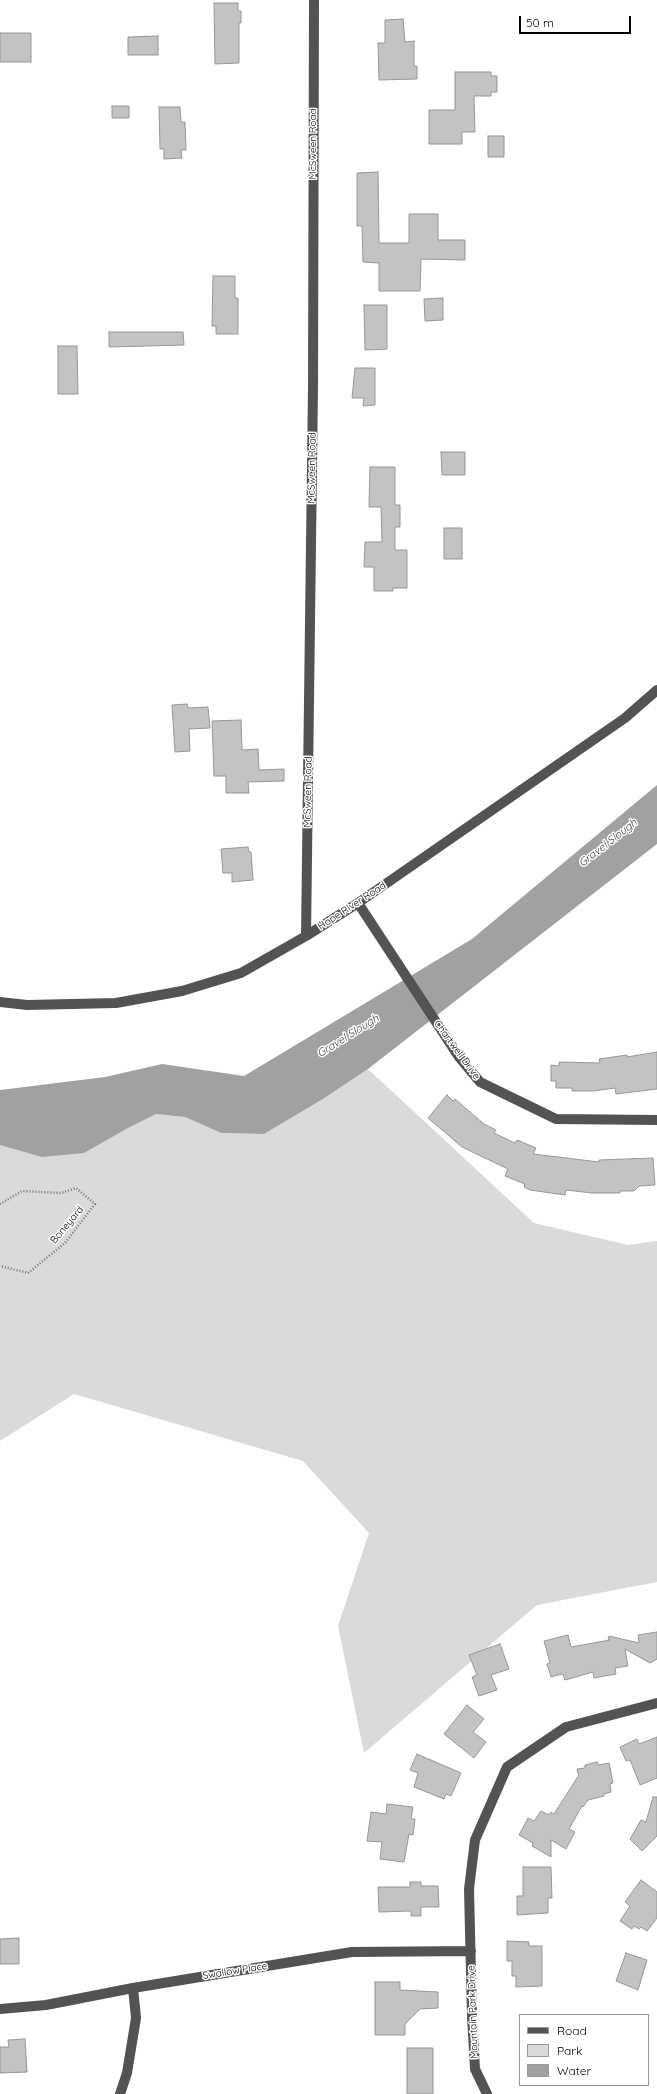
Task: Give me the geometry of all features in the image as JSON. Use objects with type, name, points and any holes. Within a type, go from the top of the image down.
[{"type":"street","name":"McSween Road","points":[[306,936],[313,387],[314,0]]},
{"type":"street","name":"Hope River Road","points":[[0,1002],[27,1005],[116,1002],[182,991],[242,973],[306,936],[358,903],[625,718],[657,690]]},
{"type":"street","name":"Chartwell Drive","points":[[358,903],[459,1057],[480,1082],[556,1119],[657,1120]]},
{"type":"street","name":"Mountain Park Drive","points":[[487,2094],[475,2069],[469,1889],[475,1840],[507,1767],[566,1726],[657,1703]]},
{"type":"street","name":"Swallow Place","points":[[0,2009],[46,2005],[133,1988],[352,1952],[471,1951]]},
{"type":"street","points":[[120,2094],[127,2073],[136,2018],[133,1988]]},
{"type":"path","name":"Boneyard","points":[[0,1204],[22,1191],[61,1192],[76,1188],[95,1204],[64,1243],[28,1273],[0,1266]]},
{"type":"green space","points":[[368,1069],[534,1223],[628,1245],[657,1241],[657,1582],[537,1605],[364,1753],[338,1626],[369,1533],[303,1461],[74,1394],[0,1441],[0,1145],[126,1129],[156,1114],[185,1117],[221,1133],[264,1134],[323,1099]]},
{"type":"water","name":"Gravel Slough","points":[[657,785],[657,844],[368,1069],[323,1099],[264,1134],[221,1133],[185,1117],[156,1114],[84,1153],[42,1157],[0,1145],[0,1090],[105,1077],[162,1064],[244,1076],[472,939]]},
{"type":"building","points":[[214,3],[238,3],[238,11],[241,11],[241,23],[239,23],[239,63],[215,64]]},
{"type":"building","points":[[403,19],[405,42],[414,41],[414,66],[417,66],[417,79],[379,80],[378,43],[385,43],[385,20]]},
{"type":"building","points":[[0,33],[31,33],[31,62],[0,62]]},
{"type":"building","points":[[158,36],[158,55],[128,55],[128,37]]},
{"type":"building","points":[[455,72],[491,72],[491,76],[497,76],[497,92],[491,92],[491,96],[474,96],[475,132],[462,132],[462,144],[429,144],[429,110],[455,110]]},
{"type":"building","points":[[112,106],[129,106],[129,118],[112,118]]},
{"type":"building","points":[[159,107],[180,107],[181,122],[185,122],[186,150],[181,150],[182,158],[164,159],[164,149],[160,149]]},
{"type":"building","points":[[488,136],[504,136],[504,157],[488,157]]},
{"type":"building","points":[[378,172],[379,243],[409,243],[409,214],[438,214],[438,240],[465,240],[465,260],[421,259],[420,291],[379,291],[379,263],[363,262],[362,226],[357,226],[357,173]]},
{"type":"building","points":[[213,276],[235,276],[235,298],[238,298],[238,334],[216,334],[216,326],[212,326]]},
{"type":"building","points":[[443,298],[443,320],[425,321],[424,299]]},
{"type":"building","points":[[364,305],[387,305],[387,349],[365,350]]},
{"type":"building","points":[[109,332],[183,332],[184,345],[109,347]]},
{"type":"building","points":[[58,346],[77,346],[78,394],[58,394]]},
{"type":"building","points":[[355,368],[375,368],[375,405],[363,406],[364,398],[352,398]]},
{"type":"building","points":[[441,452],[465,452],[465,475],[442,475]]},
{"type":"building","points":[[370,467],[395,467],[395,505],[400,505],[400,527],[395,527],[395,550],[407,550],[407,588],[393,588],[393,591],[374,591],[374,567],[364,567],[365,542],[382,542],[381,507],[369,507]]},
{"type":"building","points":[[444,528],[462,528],[462,559],[444,559]]},
{"type":"building","points":[[187,704],[188,708],[208,707],[210,728],[189,729],[190,751],[175,752],[172,705]]},
{"type":"building","points":[[241,720],[242,750],[258,749],[259,770],[284,769],[284,781],[248,782],[249,793],[226,793],[226,776],[214,776],[212,721]]},
{"type":"building","points":[[248,847],[249,852],[251,852],[253,880],[232,882],[232,873],[223,873],[221,849]]},
{"type":"building","points":[[657,1052],[657,1089],[616,1094],[615,1088],[593,1091],[572,1091],[572,1088],[556,1088],[556,1081],[551,1081],[551,1065],[559,1066],[559,1062],[600,1063],[599,1059],[627,1055],[627,1057]]},
{"type":"building","points":[[447,1095],[453,1101],[455,1099],[484,1124],[496,1130],[494,1133],[515,1143],[517,1140],[536,1148],[533,1154],[599,1162],[599,1160],[653,1158],[655,1185],[639,1186],[634,1191],[620,1191],[620,1193],[592,1193],[566,1190],[565,1195],[530,1190],[524,1187],[525,1184],[505,1176],[508,1169],[462,1147],[428,1118]]},
{"type":"building","points":[[657,1632],[657,1659],[650,1663],[625,1649],[628,1666],[615,1668],[616,1674],[594,1678],[593,1672],[565,1680],[563,1674],[551,1677],[547,1664],[550,1663],[544,1641],[568,1635],[571,1647],[610,1640],[608,1639],[609,1636],[639,1643],[638,1635]]},
{"type":"building","points":[[500,1644],[509,1669],[491,1675],[497,1690],[479,1696],[472,1677],[477,1675],[469,1655]]},
{"type":"building","points":[[467,1705],[484,1719],[473,1732],[486,1742],[474,1758],[444,1734]]},
{"type":"building","points":[[657,1737],[657,1778],[640,1785],[630,1760],[626,1761],[620,1747],[637,1739],[639,1744]]},
{"type":"building","points":[[417,1754],[461,1773],[451,1796],[446,1794],[444,1799],[414,1787],[418,1773],[410,1770]]},
{"type":"building","points":[[597,1762],[598,1765],[609,1763],[613,1783],[610,1784],[611,1792],[604,1794],[604,1796],[588,1800],[583,1807],[582,1806],[569,1829],[575,1832],[566,1849],[551,1840],[551,1857],[532,1846],[533,1843],[519,1835],[528,1818],[534,1821],[541,1811],[549,1815],[551,1812],[554,1814],[579,1777],[577,1769],[585,1768],[585,1765]]},
{"type":"building","points":[[653,1797],[657,1797],[657,1836],[642,1851],[630,1839],[641,1820],[646,1822]]},
{"type":"building","points":[[387,1804],[413,1807],[411,1819],[415,1819],[413,1835],[409,1834],[404,1862],[380,1859],[382,1842],[367,1841],[371,1812],[386,1814]]},
{"type":"building","points":[[523,1867],[551,1867],[552,1898],[548,1898],[548,1913],[517,1915],[517,1896],[523,1896]]},
{"type":"building","points":[[641,1880],[657,1892],[657,1918],[647,1931],[641,1927],[639,1929],[634,1926],[632,1929],[620,1921],[630,1906],[625,1902]]},
{"type":"building","points":[[410,1882],[421,1882],[421,1886],[438,1886],[439,1907],[421,1907],[421,1916],[411,1916],[411,1911],[379,1912],[378,1887],[410,1887]]},
{"type":"building","points":[[19,1938],[19,1964],[0,1964],[0,1939]]},
{"type":"building","points":[[507,1941],[529,1942],[529,1946],[542,1946],[542,1986],[516,1987],[516,1976],[512,1976],[512,1961],[507,1961]]},
{"type":"building","points":[[626,1953],[647,1960],[638,1990],[616,1981]]},
{"type":"building","points":[[375,1982],[400,1982],[400,1990],[438,1992],[438,2008],[420,2009],[405,2024],[405,2035],[375,2035]]},
{"type":"building","points":[[25,2039],[27,2072],[0,2073],[0,2047],[9,2047],[8,2040]]},
{"type":"building","points":[[407,2048],[433,2048],[433,2094],[407,2094]]}]
